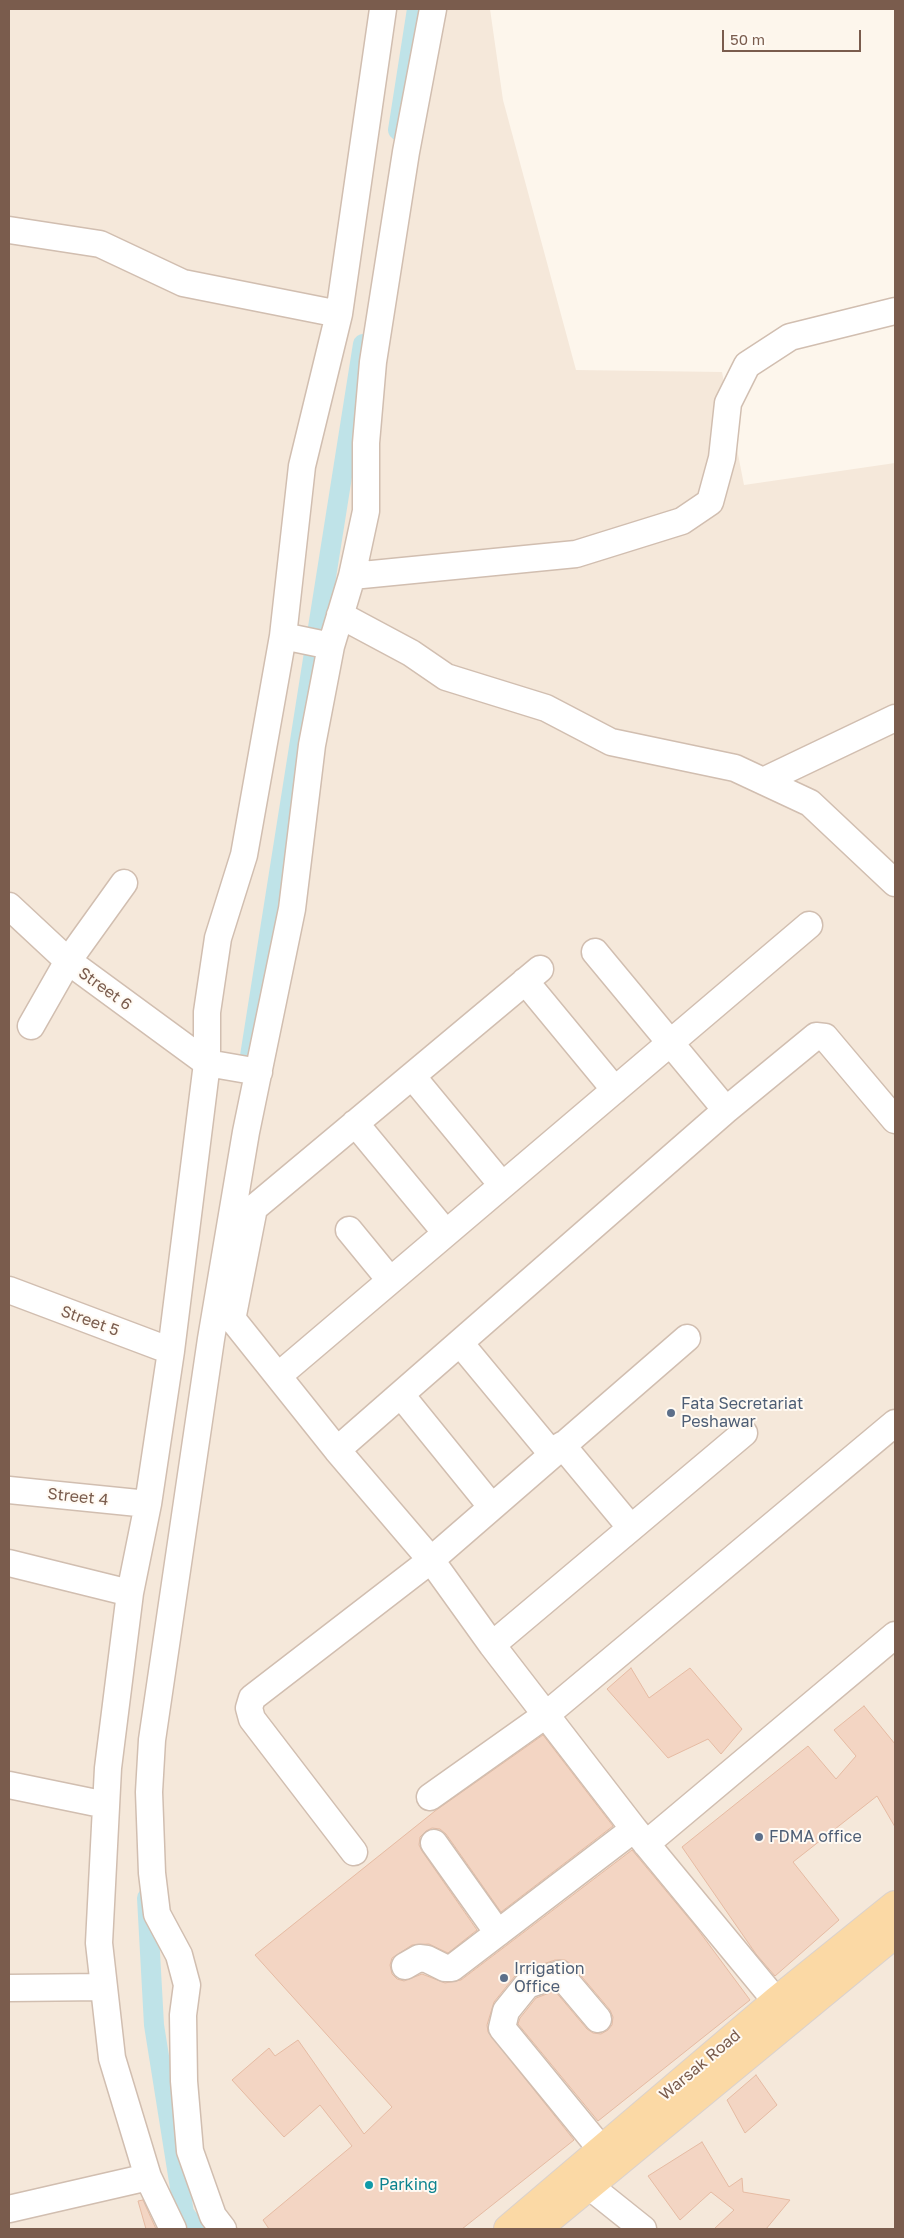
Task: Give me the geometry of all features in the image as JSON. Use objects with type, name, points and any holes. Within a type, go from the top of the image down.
[{"type":"main road","name":"Warsak Road","points":[[508,2229],[581,2178],[784,2010],[895,1905]]},
{"type":"main road","name":"Warsak Road","points":[[537,2229],[581,2178],[601,2149],[784,2010],[895,1934]]},
{"type":"street","points":[[173,2229],[148,2177],[112,2058],[99,1943],[108,1768],[130,1593],[148,1504],[171,1351],[207,1064],[207,1012],[218,938],[244,855],[283,636],[302,466],[339,314],[383,9]]},
{"type":"street","points":[[223,2229],[213,2216],[190,2151],[184,2081],[183,2015],[187,1985],[179,1955],[156,1914],[148,1792],[152,1740],[210,1349],[246,1132],[292,909],[312,744],[331,646],[352,576],[366,511],[366,442],[373,371],[406,152],[433,9]]},
{"type":"street","points":[[9,230],[100,244],[182,282],[339,314]]},
{"type":"street","points":[[348,258],[388,263]]},
{"type":"street","points":[[352,576],[576,554],[682,521],[710,502],[722,458],[728,404],[747,365],[790,337],[895,311]]},
{"type":"street","points":[[340,616],[411,653],[446,677],[546,708],[611,742],[736,768],[810,803],[895,883]]},
{"type":"street","points":[[283,636],[331,646]]},
{"type":"street","points":[[763,781],[895,718]]},
{"type":"street","points":[[31,1026],[68,961],[124,883]]},
{"type":"street","name":"Street 6","points":[[9,906],[68,961],[207,1064]]},
{"type":"street","points":[[278,1376],[809,925]]},
{"type":"street","points":[[595,952],[726,1110]]},
{"type":"street","points":[[615,1090],[533,975],[254,1208],[233,1315],[234,1321],[337,1450],[431,1560],[492,1645],[640,1836],[784,2010]]},
{"type":"street","points":[[337,1450],[726,1110],[816,1036],[825,1036],[895,1120]]},
{"type":"street","points":[[207,1064],[258,1072]]},
{"type":"street","points":[[412,1076],[502,1185]]},
{"type":"street","points":[[355,1122],[446,1234]]},
{"type":"street","points":[[349,1230],[390,1280]]},
{"type":"street","name":"Street 5","points":[[9,1290],[171,1351]]},
{"type":"street","points":[[354,1852],[252,1719],[249,1708],[252,1698],[431,1560],[686,1338]]},
{"type":"street","points":[[460,1343],[631,1528]]},
{"type":"street","points":[[401,1395],[491,1506]]},
{"type":"street","points":[[430,1797],[547,1714],[895,1423]]},
{"type":"street","points":[[492,1645],[744,1433]]},
{"type":"street","name":"Street 4","points":[[9,1490],[148,1504]]},
{"type":"street","points":[[9,1563],[130,1593]]},
{"type":"street","points":[[405,1966],[419,1958],[427,1959],[445,1968],[452,1968],[498,1933],[640,1836],[895,1635]]},
{"type":"street","points":[[9,1785],[106,1805]]},
{"type":"street","points":[[434,1843],[498,1933]]},
{"type":"street","points":[[598,2019],[560,1974],[527,1985],[506,2011],[502,2028],[601,2149]]},
{"type":"street","points":[[9,1988],[104,1988]]},
{"type":"street","points":[[9,2209],[148,2177]]},
{"type":"street","points":[[581,2178],[643,2229]]},
{"type":"shaded area","points":[[9,9],[490,9],[503,100],[576,370],[722,372],[744,485],[895,463],[895,2229],[9,2229]]},
{"type":"building","points":[[631,1668],[649,1698],[690,1668],[742,1729],[721,1754],[708,1739],[668,1758],[607,1689]]},
{"type":"building","name":"FDMA office","points":[[864,1706],[895,1744],[895,1827],[877,1796],[793,1862],[839,1920],[775,1976],[756,1954],[682,1847],[808,1746],[836,1779],[856,1756],[834,1730]]},
{"type":"building","name":"Irrigation Office","points":[[543,1735],[613,1826],[501,1912],[446,1834],[440,1829],[432,1828],[426,1831],[420,1837],[419,1845],[422,1851],[477,1930],[448,1953],[429,1944],[412,1945],[392,1958],[390,1965],[392,1974],[397,1979],[404,1981],[422,1974],[445,1983],[461,1980],[632,1850],[696,1927],[750,2000],[598,2121],[518,2024],[520,2018],[536,1998],[555,1991],[587,2029],[593,2033],[601,2034],[612,2025],[613,2017],[610,2010],[571,1964],[565,1960],[555,1960],[522,1971],[515,1976],[494,2002],[487,2025],[488,2032],[574,2140],[462,2229],[269,2229],[263,2220],[352,2146],[320,2105],[284,2137],[232,2080],[269,2048],[275,2056],[298,2040],[364,2134],[392,2107],[255,1955],[435,1811]]},
{"type":"building","points":[[756,2075],[777,2105],[745,2133],[727,2100]]},
{"type":"building","points":[[702,2142],[729,2187],[742,2178],[743,2192],[790,2200],[766,2229],[714,2229],[734,2210],[711,2192],[680,2220],[648,2176]]},
{"type":"building","points":[[143,2200],[156,2229],[146,2229],[138,2201]]},
{"type":"waterway","points":[[398,130],[417,9]]},
{"type":"waterway","points":[[250,1056],[363,344]]},
{"type":"waterway","points":[[147,1898],[154,2025],[184,2213],[196,2229]]},
{"type":"place","name":"Fata Secretariat Peshawar","points":[[671,1413]]},
{"type":"place","name":"FDMA office","points":[[759,1837]]},
{"type":"place","name":"Irrigation Office","points":[[504,1978]]},
{"type":"place","name":"Parking","points":[[369,2185]]}]
